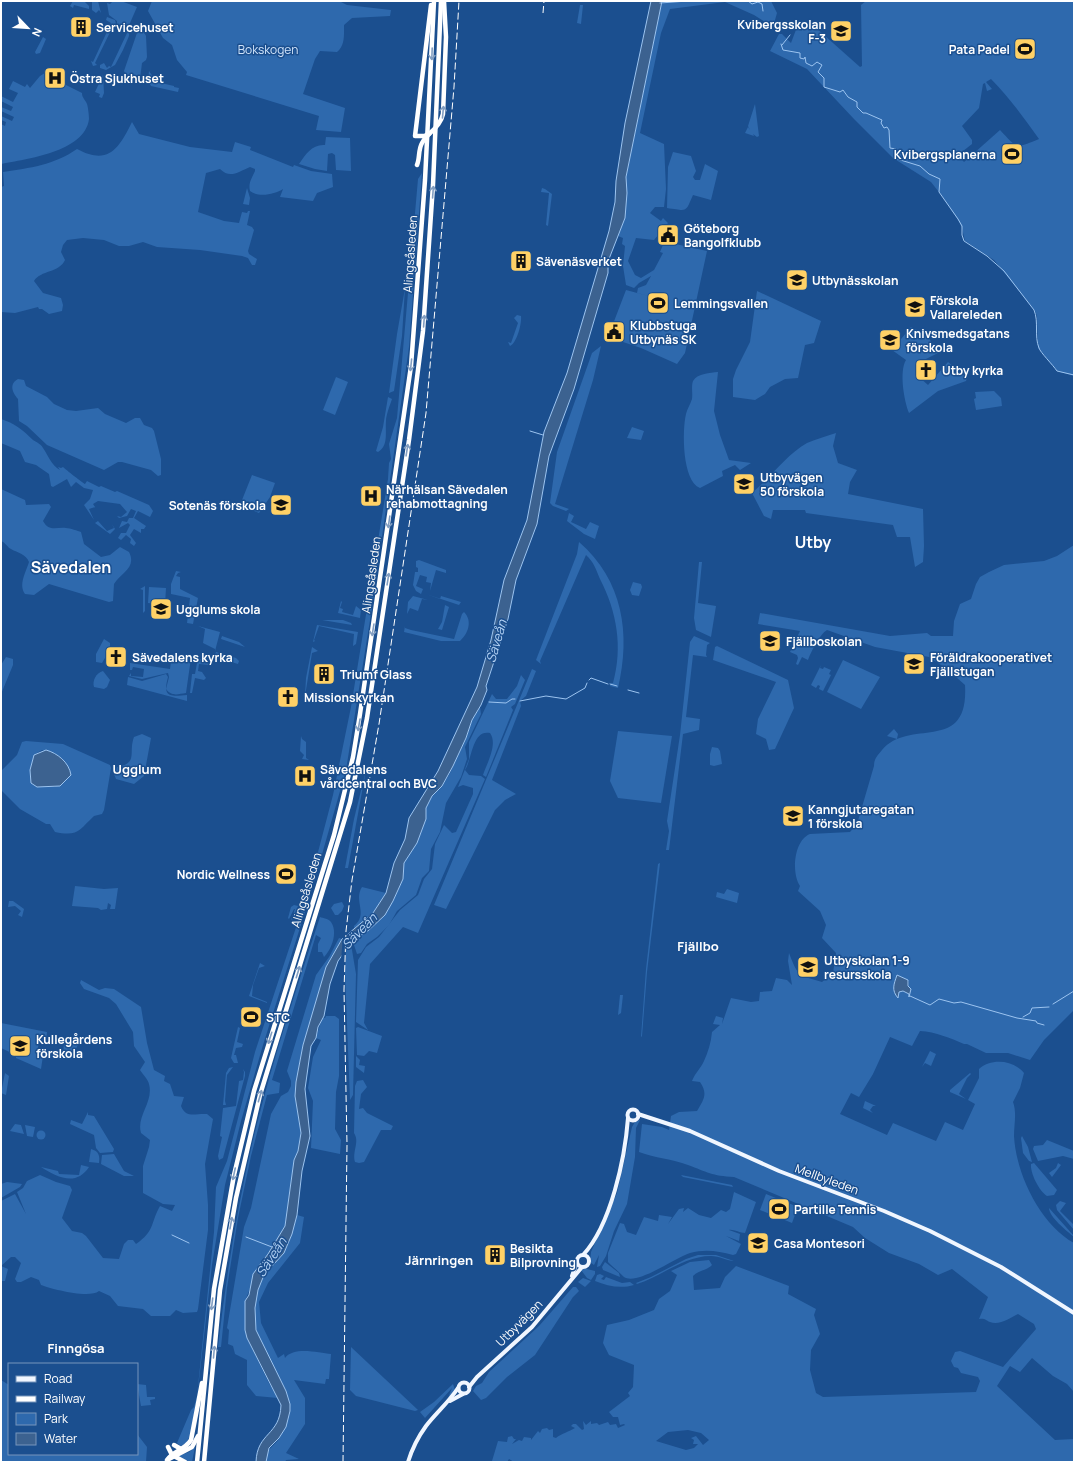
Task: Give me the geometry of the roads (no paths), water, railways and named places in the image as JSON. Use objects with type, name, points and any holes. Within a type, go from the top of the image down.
[{"type":"highway","points":[[424,138],[415,136],[433,1]]},
{"type":"highway","name":"Alingsåsleden","points":[[207,1352],[222,1236],[243,1136],[267,1048],[334,835],[353,757],[411,366],[425,180],[433,1]]},
{"type":"highway","points":[[417,165],[424,138],[438,127],[442,120],[446,37],[442,1]]},
{"type":"highway","points":[[205,1462],[210,1391],[224,1265],[248,1144],[262,1088],[350,802],[367,718],[409,440],[423,331],[433,185],[442,1]]},
{"type":"highway","points":[[197,1462],[207,1352]]},
{"type":"highway","points":[[174,1458],[181,1449],[188,1444],[193,1435],[207,1352]]},
{"type":"highway","points":[[167,1461],[188,1451],[196,1442],[202,1412]]},
{"type":"highway","points":[[174,1445],[181,1449]]},
{"type":"highway","points":[[168,1447],[174,1458]]},
{"type":"highway","points":[[174,1458],[185,1462]]},
{"type":"main road","points":[[631,1110],[635,1110],[637,1118],[628,1118],[628,1113],[631,1110]]},
{"type":"main road","name":"Utbyvägen","points":[[408,1462],[426,1426],[448,1402],[460,1384],[476,1377],[532,1327],[572,1278],[582,1267],[588,1264],[591,1245],[614,1191],[627,1136],[628,1118]]},
{"type":"main road","name":"Mellbyleden","points":[[637,1118],[652,1119],[700,1136],[779,1171],[884,1211],[930,1231],[1001,1267],[1074,1313]]},
{"type":"main road","name":"Utbyvägen","points":[[627,1136],[637,1118]]},
{"type":"main road","name":"Utbyvägen","points":[[572,1278],[578,1257],[583,1255],[591,1245]]},
{"type":"main road","points":[[583,1255],[588,1259]]},
{"type":"main road","points":[[577,1262],[582,1267]]},
{"type":"main road","name":"Utbyvägen","points":[[448,1402],[467,1392],[476,1377]]},
{"type":"main road","points":[[465,1383],[469,1387]]},
{"type":"main road","points":[[458,1388],[463,1394]]},
{"type":"water","name":"Säveån","points":[[651,1],[662,1],[626,177],[627,193],[625,218],[609,259],[611,259],[608,267],[608,273],[574,389],[549,456],[537,524],[516,580],[508,619],[486,686],[487,690],[481,705],[472,720],[466,738],[453,766],[442,786],[432,796],[426,808],[426,819],[417,843],[404,863],[403,879],[393,901],[385,915],[348,947],[338,961],[330,984],[324,1016],[318,1027],[316,1038],[311,1046],[305,1089],[310,1136],[302,1171],[297,1215],[292,1234],[284,1253],[264,1275],[258,1290],[255,1308],[256,1330],[286,1391],[290,1404],[290,1411],[286,1427],[279,1438],[269,1448],[266,1462],[256,1462],[257,1452],[260,1445],[277,1423],[281,1405],[247,1338],[245,1330],[245,1301],[249,1295],[253,1274],[268,1254],[285,1226],[294,1160],[298,1151],[301,1133],[295,1096],[303,1045],[326,967],[342,939],[373,913],[386,893],[394,863],[405,839],[409,818],[438,771],[477,687],[491,640],[504,580],[527,520],[544,432],[567,373],[609,231],[615,202],[616,181],[625,123]]},
{"type":"water","points":[[46,750],[54,753],[62,759],[70,770],[71,775],[60,786],[37,787],[31,783],[30,770],[34,755]]},
{"type":"water","points":[[897,975],[908,980],[908,986],[911,989],[909,997],[909,994],[903,991],[899,992],[898,998],[894,992]]},
{"type":"waterway","points":[[660,3],[688,1]]},
{"type":"waterway","points":[[748,1],[752,4],[758,2],[762,4],[763,11]]},
{"type":"waterway","points":[[782,45],[790,35]]},
{"type":"waterway","points":[[781,44],[783,50],[800,53],[800,58],[804,59],[805,57],[806,63],[812,66],[817,62],[822,65],[818,72],[824,78],[824,87],[840,92],[843,90],[848,97],[857,102],[857,107],[863,113],[882,120],[881,123],[884,128],[887,127],[889,130],[890,148],[896,149],[894,158],[920,166],[929,174],[940,179],[939,192],[962,226],[964,241],[987,256],[1004,271],[1034,310],[1037,339],[1040,350],[1057,371],[1074,375]]},
{"type":"waterway","points":[[530,431],[543,435]]},
{"type":"waterway","points":[[589,680],[591,678],[608,684]]},
{"type":"waterway","points":[[520,701],[546,696],[566,699],[585,688],[587,683]]},
{"type":"waterway","points":[[610,684],[617,686]]},
{"type":"waterway","points":[[628,690],[639,693]]},
{"type":"waterway","points":[[489,702],[506,703],[512,699],[515,699]]},
{"type":"waterway","points":[[1053,1004],[1074,991]]},
{"type":"waterway","points":[[910,996],[930,1005],[939,999],[954,1003],[961,1002],[1017,1018],[1036,1021],[1037,1023],[1044,1025]]},
{"type":"waterway","points":[[1023,1017],[1030,1013],[1032,1008],[1049,1007]]},
{"type":"waterway","points":[[172,1235],[189,1243]]},
{"type":"waterway","name":"Säveån","points":[[246,1237],[272,1247]]},
{"type":"railway","points":[[343,1462],[347,1144],[344,990],[346,931],[352,880],[379,724],[426,413],[454,87],[459,1]]},
{"type":"railway","points":[[543,13],[544,1]]},
{"type":"place","name":"Servicehuset","points":[[81,27]]},
{"type":"place","name":"Kvibergsskolan F-3","points":[[841,31]]},
{"type":"place","name":"Pata Padel","points":[[1025,49]]},
{"type":"place","name":"Östra Sjukhuset","points":[[55,78]]},
{"type":"place","name":"Kvibergsplanerna","points":[[1012,154]]},
{"type":"place","name":"Göteborg Bangolfklubb","points":[[668,235]]},
{"type":"place","name":"Sävenäsverket","points":[[521,261]]},
{"type":"place","name":"Utbynässkolan","points":[[797,280]]},
{"type":"place","name":"Lemmingsvallen","points":[[658,303]]},
{"type":"place","name":"Förskola Vallareleden","points":[[915,307]]},
{"type":"place","name":"Klubbstuga Utbynäs SK","points":[[614,332]]},
{"type":"place","name":"Knivsmedsgatans förskola","points":[[890,340]]},
{"type":"place","name":"Utby kyrka","points":[[926,370]]},
{"type":"place","name":"Utbyvägen 50 förskola","points":[[744,484]]},
{"type":"place","name":"Närhälsan Sävedalen rehabmottagning","points":[[371,496]]},
{"type":"place","name":"Sotenäs förskola","points":[[281,505]]},
{"type":"place","name":"Ugglums skola","points":[[161,609]]},
{"type":"place","name":"Fjällboskolan","points":[[770,641]]},
{"type":"place","name":"Sävedalens kyrka","points":[[116,657]]},
{"type":"place","name":"Föräldrakooperativet Fjällstugan","points":[[914,664]]},
{"type":"place","name":"Triumf Glass","points":[[324,674]]},
{"type":"place","name":"Missionskyrkan","points":[[288,697]]},
{"type":"place","name":"Sävedalens vårdcentral och BVC","points":[[305,776]]},
{"type":"place","name":"Kanngjutaregatan 1 förskola","points":[[793,816]]},
{"type":"place","name":"Nordic Wellness","points":[[286,874]]},
{"type":"place","name":"Utbyskolan 1-9 resursskola","points":[[808,967]]},
{"type":"place","name":"STC","points":[[251,1017]]},
{"type":"place","name":"Kullegårdens förskola","points":[[20,1046]]},
{"type":"place","name":"Partille Tennis","points":[[779,1209]]},
{"type":"place","name":"Casa Montesori","points":[[758,1243]]},
{"type":"place","name":"Besikta Bilprovning","points":[[495,1255]]},
{"type":"district","name":"Utby","points":[[813,542]]},
{"type":"district","name":"Sävedalen","points":[[71,567]]},
{"type":"district","name":"Ugglum","points":[[137,769]]},
{"type":"district","name":"Fjällbo","points":[[698,946]]},
{"type":"district","name":"Järnringen","points":[[439,1260]]},
{"type":"district","name":"Finngösa","points":[[76,1348]]},
{"type":"park label","name":"Bokskogen","points":[[268,49]]}]
